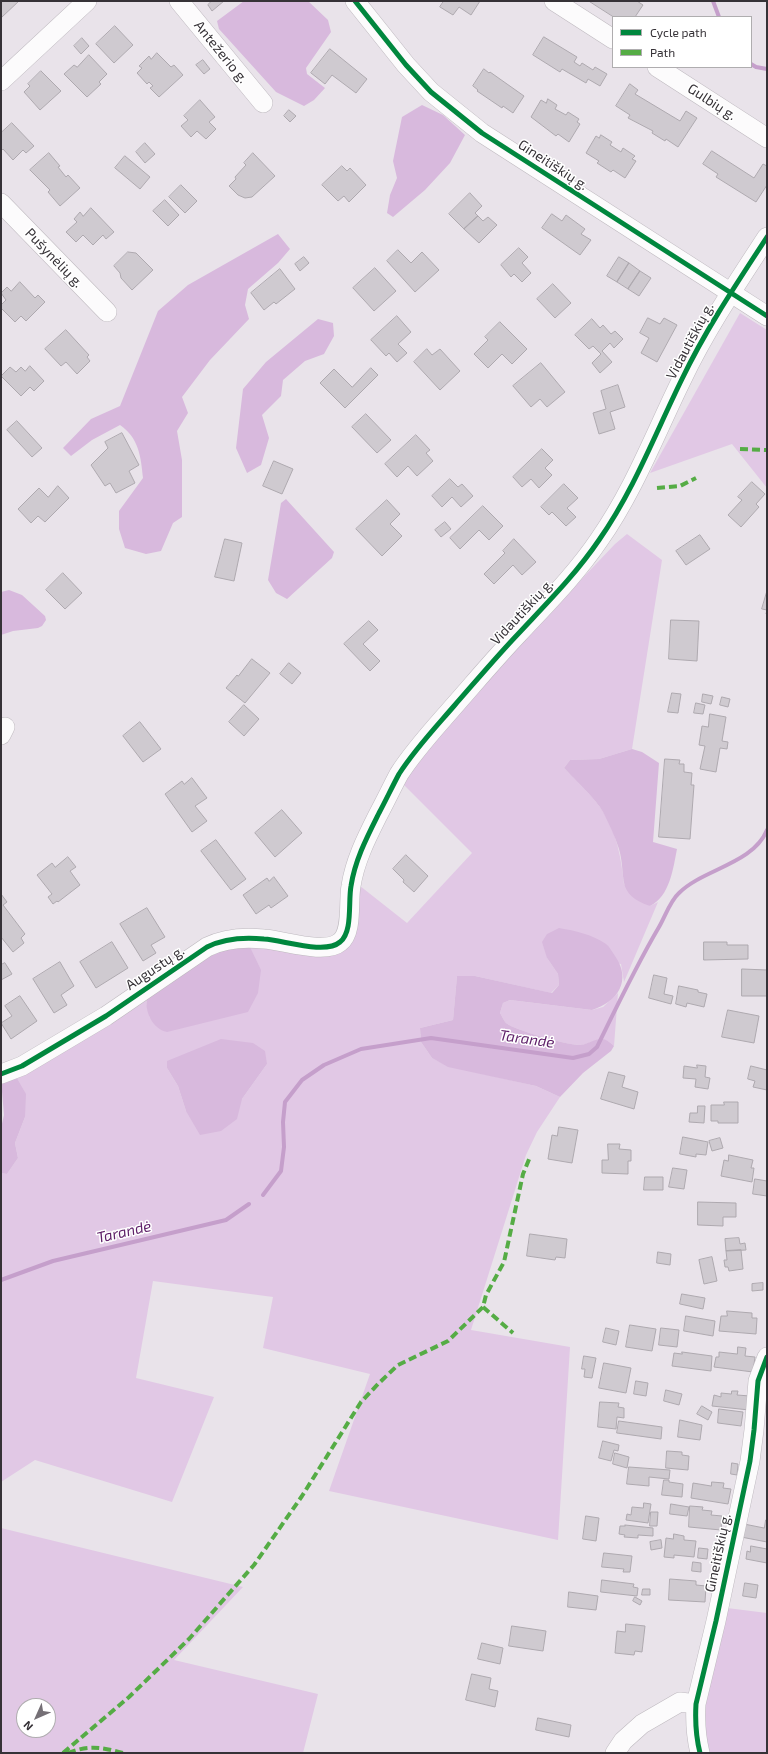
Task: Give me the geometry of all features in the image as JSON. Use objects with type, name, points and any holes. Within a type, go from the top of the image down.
[{"type":"street","points":[[1,81],[87,1]]},
{"type":"street","name":"Antežerio g.","points":[[179,1],[263,103]]},
{"type":"street","name":"Gineitiškių g.","points":[[355,1],[418,79],[450,109],[482,133],[767,316]]},
{"type":"street","points":[[554,1],[612,38]]},
{"type":"street","name":"Gulbių g.","points":[[659,68],[767,138]]},
{"type":"street","name":"Pušynėlių g.","points":[[1,203],[107,312]]},
{"type":"street","name":"Vidautiškių g.","points":[[338,944],[344,938],[348,930],[350,894],[354,870],[363,844],[400,773],[421,742],[504,649],[574,575],[600,540],[628,494],[682,378],[731,292],[767,236]]},
{"type":"street","name":"Augustų g.","points":[[1,1074],[22,1066],[106,1016],[207,947],[219,941],[235,939],[264,939],[317,947],[330,947],[338,944]]},
{"type":"street","name":"Gineitiškių g.","points":[[700,1753],[697,1740],[695,1716],[696,1704],[716,1620],[748,1468],[754,1430],[758,1382],[767,1357]]},
{"type":"street","points":[[615,1753],[623,1741],[642,1724],[680,1702],[696,1704]]},
{"type":"shaded area","points":[[244,1],[308,1],[328,20],[331,32],[306,68],[307,74],[325,88],[314,100],[304,106],[276,92],[219,29],[217,21]]},
{"type":"shaded area","points":[[422,105],[443,115],[465,135],[450,163],[425,190],[393,217],[387,213],[390,195],[397,178],[393,161],[402,117]]},
{"type":"shaded area","points":[[278,234],[290,249],[278,263],[248,289],[245,305],[249,319],[210,360],[182,397],[188,413],[177,431],[182,460],[182,517],[173,523],[161,551],[146,554],[125,548],[119,529],[119,511],[143,478],[140,455],[135,442],[120,425],[92,440],[71,456],[63,448],[91,419],[120,406],[158,311],[188,285]]},
{"type":"shaded area","points":[[740,313],[767,330],[767,488],[732,444],[650,473]]},
{"type":"shaded area","points":[[318,319],[333,323],[334,336],[324,354],[305,361],[283,380],[281,396],[262,415],[269,438],[261,465],[247,473],[236,448],[243,389],[266,362]]},
{"type":"shaded area","points":[[286,499],[334,552],[332,558],[287,599],[276,593],[268,580],[281,503]]},
{"type":"shaded area","points":[[627,534],[662,560],[632,749],[599,759],[570,760],[564,768],[594,799],[607,818],[618,846],[624,884],[650,906],[658,902],[624,982],[621,964],[547,958],[558,974],[559,985],[551,993],[475,976],[457,976],[453,1020],[420,1028],[421,1042],[432,1058],[448,1066],[536,1086],[560,1097],[537,1132],[526,1155],[471,1330],[570,1347],[558,1540],[329,1491],[370,1374],[263,1348],[273,1297],[153,1281],[136,1378],[214,1397],[172,1502],[35,1460],[1,1482],[1,1173],[7,1174],[18,1158],[15,1143],[25,1117],[15,1075],[147,997],[146,1002],[150,1018],[249,945],[329,954],[355,882],[407,923],[472,853],[401,782],[476,690],[615,544]],"holes":[[[267,1064],[242,1099],[186,1111],[178,1086],[167,1068]]]},
{"type":"shaded area","points":[[9,590],[22,595],[45,616],[46,620],[42,626],[38,628],[13,631],[1,635],[1,592]]},
{"type":"shaded area","points":[[632,749],[642,752],[659,763],[653,842],[677,849],[670,881],[662,896],[657,902],[650,906],[639,901],[627,890],[624,884],[619,849],[603,812],[564,768],[570,760],[599,759]]},
{"type":"shaded area","points":[[559,928],[589,935],[609,947],[620,965],[622,982],[620,989],[609,1002],[592,1010],[510,1000],[503,1003],[500,1013],[506,1023],[530,1033],[574,1045],[585,1044],[601,1039],[614,1046],[611,1051],[583,1073],[560,1097],[536,1086],[448,1067],[432,1058],[421,1042],[420,1028],[453,1020],[457,976],[475,976],[552,993],[559,985],[558,974],[547,958],[542,942],[547,934]]},
{"type":"shaded area","points":[[249,945],[261,970],[258,993],[248,1012],[167,1032],[157,1027],[153,1023],[148,1013],[146,1002],[147,997],[202,960],[232,946]]},
{"type":"shaded area","points":[[618,993],[614,1046],[605,1040],[597,1040],[585,1044],[574,1045],[542,1037],[511,1026],[505,1022],[500,1013],[503,1003],[510,1000],[592,1010],[603,1007]]},
{"type":"shaded area","points":[[221,1039],[253,1043],[265,1051],[267,1064],[242,1099],[237,1119],[221,1131],[200,1135],[186,1111],[178,1086],[167,1068],[167,1061]]},
{"type":"shaded area","points":[[15,1075],[26,1094],[25,1117],[15,1143],[18,1158],[7,1174],[1,1173],[1,1128],[4,1115],[1,1080]]},
{"type":"shaded area","points":[[1,1528],[243,1587],[174,1660],[318,1694],[303,1753],[1,1753]]},
{"type":"shaded area","points":[[727,1608],[767,1613],[767,1753],[710,1753],[704,1738],[704,1712]]},
{"type":"building","points":[[1,1],[19,1],[2,17]]},
{"type":"building","points":[[212,1],[224,1],[212,11],[208,5]]},
{"type":"building","points":[[444,1],[480,1],[471,15],[459,7],[453,15],[440,7]]},
{"type":"building","points":[[589,1],[637,1],[643,5],[636,16],[612,16]]},
{"type":"building","points":[[115,26],[133,45],[114,63],[96,44]]},
{"type":"building","points":[[544,37],[577,57],[574,62],[580,66],[582,63],[593,70],[595,67],[607,74],[600,86],[588,79],[586,83],[562,69],[560,72],[533,55]]},
{"type":"building","points":[[82,38],[89,46],[81,54],[74,46]]},
{"type":"building","points":[[330,49],[367,79],[356,93],[332,75],[325,84],[311,73]]},
{"type":"building","points":[[157,53],[171,67],[174,65],[183,75],[159,97],[150,88],[153,86],[149,82],[147,84],[137,73],[142,68],[139,66],[149,56],[151,59]]},
{"type":"building","points":[[89,55],[107,74],[99,82],[101,84],[87,97],[64,74],[74,65],[77,67]]},
{"type":"building","points":[[203,60],[210,69],[204,74],[196,65]]},
{"type":"building","points":[[484,69],[524,96],[513,113],[503,106],[502,108],[477,91],[478,90],[473,86]]},
{"type":"building","points":[[41,71],[61,91],[40,110],[24,92],[30,86],[28,84]]},
{"type":"building","points":[[630,84],[638,90],[635,94],[680,121],[686,111],[697,118],[678,147],[666,139],[665,141],[652,133],[653,131],[628,118],[630,115],[616,106]]},
{"type":"building","points":[[548,99],[557,105],[555,109],[566,115],[568,112],[579,119],[577,122],[580,124],[569,142],[558,134],[556,136],[531,117],[541,100],[546,103]]},
{"type":"building","points":[[200,100],[215,117],[209,122],[216,129],[206,139],[197,131],[191,137],[181,126],[188,120],[184,116]]},
{"type":"building","points":[[289,110],[296,116],[290,122],[284,116]]},
{"type":"building","points":[[12,123],[34,146],[26,153],[23,150],[13,160],[3,149],[1,151],[1,133]]},
{"type":"building","points":[[601,135],[612,142],[610,145],[621,152],[623,148],[635,156],[632,159],[636,161],[625,178],[613,170],[611,172],[597,163],[599,161],[586,153],[596,136],[599,138]]},
{"type":"building","points":[[145,143],[155,154],[145,163],[136,152]]},
{"type":"building","points":[[712,151],[754,178],[763,164],[767,166],[767,185],[756,202],[716,177],[718,174],[703,164]]},
{"type":"building","points":[[49,153],[60,166],[58,167],[66,177],[68,175],[80,188],[60,206],[48,192],[50,190],[30,170]]},
{"type":"building","points":[[253,153],[275,176],[252,197],[245,198],[238,195],[229,186],[236,179],[235,177],[246,165],[244,163]]},
{"type":"building","points":[[125,156],[150,177],[140,189],[115,168]]},
{"type":"building","points":[[342,166],[347,171],[350,168],[366,185],[349,202],[344,196],[338,201],[322,185]]},
{"type":"building","points":[[181,185],[197,201],[185,213],[169,197]]},
{"type":"building","points":[[470,193],[482,206],[475,213],[478,216],[464,229],[449,214]]},
{"type":"building","points":[[165,200],[179,215],[168,226],[153,211]]},
{"type":"building","points":[[91,208],[114,232],[106,239],[103,235],[93,245],[83,235],[76,242],[66,232],[77,222],[74,219],[80,212],[83,216]]},
{"type":"building","points":[[552,214],[562,221],[566,215],[585,229],[581,234],[591,240],[580,255],[542,228]]},
{"type":"building","points":[[478,216],[483,221],[488,217],[497,225],[479,243],[464,229]]},
{"type":"building","points":[[519,248],[528,257],[522,263],[531,273],[522,282],[514,274],[511,277],[501,265]]},
{"type":"building","points":[[398,250],[411,263],[422,252],[439,270],[415,292],[387,261]]},
{"type":"building","points":[[128,252],[136,253],[153,270],[132,290],[121,278],[120,273],[114,266]]},
{"type":"building","points":[[304,257],[309,263],[300,271],[295,264]]},
{"type":"building","points":[[619,257],[629,263],[617,282],[607,276]]},
{"type":"building","points":[[629,263],[640,271],[628,289],[617,282]]},
{"type":"building","points":[[375,268],[396,291],[374,311],[353,288]]},
{"type":"building","points":[[280,269],[295,289],[276,304],[274,302],[264,310],[251,293]]},
{"type":"building","points":[[640,271],[651,278],[639,296],[628,289]]},
{"type":"building","points":[[20,282],[35,298],[38,295],[45,302],[26,321],[21,316],[15,322],[1,308],[1,305],[6,300],[1,293],[7,287],[11,291]]},
{"type":"building","points":[[553,284],[571,303],[555,318],[537,299]]},
{"type":"building","points":[[397,316],[411,332],[398,344],[407,353],[397,362],[389,353],[386,356],[371,340]]},
{"type":"building","points":[[648,318],[660,324],[664,318],[677,325],[657,362],[641,353],[649,338],[640,333]]},
{"type":"building","points":[[592,319],[600,328],[603,325],[611,334],[615,331],[623,339],[614,348],[610,343],[602,351],[612,362],[600,373],[592,363],[601,354],[593,346],[589,349],[575,335]]},
{"type":"building","points":[[500,322],[527,349],[512,364],[502,354],[488,368],[474,354],[488,340],[485,337]]},
{"type":"building","points":[[66,330],[89,355],[87,357],[90,361],[77,374],[66,362],[61,366],[45,349]]},
{"type":"building","points":[[427,349],[432,355],[440,349],[460,371],[440,390],[414,362]]},
{"type":"building","points":[[541,363],[565,392],[547,407],[540,399],[531,407],[513,386]]},
{"type":"building","points":[[30,366],[44,381],[34,391],[30,387],[21,396],[1,376],[10,367],[16,372],[21,367],[25,371]]},
{"type":"building","points":[[371,368],[378,375],[345,408],[320,383],[334,369],[352,387]]},
{"type":"building","points":[[618,385],[625,407],[610,412],[615,429],[599,434],[593,413],[606,409],[601,391]]},
{"type":"building","points":[[366,414],[391,440],[377,453],[352,427]]},
{"type":"building","points":[[17,421],[42,448],[32,457],[7,430]]},
{"type":"building","points":[[122,433],[139,465],[129,471],[135,483],[116,493],[110,483],[105,486],[91,465],[108,448],[105,442]]},
{"type":"building","points":[[416,435],[430,450],[426,453],[433,461],[417,476],[408,466],[397,477],[385,464]]},
{"type":"building","points":[[542,449],[553,460],[545,468],[552,475],[539,488],[531,479],[522,487],[513,477]]},
{"type":"building","points":[[274,461],[293,469],[282,494],[263,486]]},
{"type":"building","points":[[450,479],[458,487],[462,484],[473,496],[461,507],[452,497],[442,507],[432,496]]},
{"type":"building","points":[[752,482],[765,494],[756,504],[759,507],[741,527],[728,515],[742,500],[738,497]]},
{"type":"building","points":[[564,484],[578,498],[567,508],[576,517],[566,526],[552,512],[549,515],[541,507]]},
{"type":"building","points":[[58,486],[69,498],[45,522],[38,516],[31,523],[18,509],[39,488],[48,497]]},
{"type":"building","points":[[387,500],[400,514],[390,524],[402,536],[382,556],[356,529]]},
{"type":"building","points":[[483,506],[503,526],[489,540],[479,530],[460,549],[450,538]]},
{"type":"building","points":[[445,522],[451,529],[441,537],[435,530]]},
{"type":"building","points":[[700,535],[710,549],[686,565],[676,551]]},
{"type":"building","points":[[225,539],[242,543],[234,581],[215,577]]},
{"type":"building","points":[[514,539],[536,562],[522,575],[513,565],[494,584],[484,574],[505,553],[503,551]]},
{"type":"building","points":[[63,573],[82,593],[65,609],[46,590]]},
{"type":"building","points":[[767,591],[767,610],[762,609]]},
{"type":"building","points":[[671,620],[699,621],[697,661],[669,659]]},
{"type":"building","points":[[369,621],[378,630],[363,644],[380,661],[370,671],[344,644]]},
{"type":"building","points":[[252,659],[270,673],[245,703],[226,688]]},
{"type":"building","points":[[289,663],[301,673],[292,684],[280,674]]},
{"type":"building","points":[[672,693],[681,694],[678,713],[668,712]]},
{"type":"building","points":[[703,694],[713,696],[711,704],[702,702]]},
{"type":"building","points":[[722,697],[730,699],[728,707],[720,705]]},
{"type":"building","points":[[696,703],[705,705],[703,714],[694,713]]},
{"type":"building","points":[[244,705],[259,719],[244,736],[229,722]]},
{"type":"building","points":[[710,714],[726,717],[722,741],[728,742],[727,749],[720,748],[716,772],[700,769],[705,746],[699,745],[702,726],[708,727]]},
{"type":"building","points":[[140,722],[161,749],[143,762],[123,736]]},
{"type":"building","points":[[665,759],[680,760],[679,764],[684,764],[684,772],[692,773],[691,785],[694,785],[690,839],[659,837]]},
{"type":"building","points":[[192,778],[207,798],[195,806],[207,821],[192,832],[165,794],[182,781],[184,784]]},
{"type":"building","points":[[282,810],[302,833],[275,857],[255,833]]},
{"type":"building","points":[[216,840],[246,879],[231,890],[201,851]]},
{"type":"building","points":[[406,855],[428,876],[414,892],[403,882],[404,880],[393,869]]},
{"type":"building","points":[[68,857],[76,867],[70,871],[80,885],[58,902],[57,901],[53,904],[48,897],[52,894],[37,875],[52,863],[55,867]]},
{"type":"building","points":[[274,877],[288,896],[271,908],[269,905],[256,914],[243,895],[267,878],[269,881]]},
{"type":"building","points":[[1,894],[7,902],[3,905],[25,934],[21,938],[24,943],[13,952],[1,937]]},
{"type":"building","points":[[147,908],[165,937],[151,945],[156,953],[143,961],[120,924]]},
{"type":"building","points":[[112,942],[128,968],[96,988],[80,962]]},
{"type":"building","points":[[704,942],[727,942],[727,945],[748,945],[748,959],[704,960]]},
{"type":"building","points":[[60,962],[74,986],[61,995],[67,1005],[54,1013],[33,979]]},
{"type":"building","points":[[5,963],[12,974],[1,980],[1,965]]},
{"type":"building","points":[[742,969],[767,970],[767,996],[742,996]]},
{"type":"building","points":[[654,975],[667,978],[664,994],[673,996],[671,1004],[649,998]]},
{"type":"building","points":[[679,986],[698,990],[698,992],[707,994],[704,1007],[687,1003],[686,1007],[676,1004]]},
{"type":"building","points":[[20,996],[37,1021],[11,1039],[1,1023],[12,1016],[5,1006]]},
{"type":"building","points":[[728,1010],[759,1016],[754,1043],[722,1037]]},
{"type":"building","points":[[697,1065],[706,1066],[705,1077],[710,1078],[708,1089],[695,1087],[696,1079],[683,1078],[684,1066],[697,1068]]},
{"type":"building","points":[[751,1066],[767,1070],[767,1090],[753,1087],[755,1081],[748,1079]]},
{"type":"building","points":[[609,1072],[625,1076],[622,1087],[638,1092],[634,1109],[601,1099]]},
{"type":"building","points":[[724,1102],[738,1102],[738,1123],[718,1123],[718,1121],[711,1121],[711,1105],[724,1105]]},
{"type":"building","points":[[698,1106],[705,1106],[704,1123],[689,1122],[690,1113],[697,1113]]},
{"type":"building","points":[[559,1127],[578,1130],[572,1163],[548,1159],[552,1135],[557,1136]]},
{"type":"building","points":[[683,1137],[708,1142],[706,1155],[696,1154],[696,1157],[680,1154]]},
{"type":"building","points":[[720,1138],[723,1148],[712,1151],[709,1141]]},
{"type":"building","points":[[608,1144],[620,1144],[619,1149],[631,1150],[631,1161],[628,1161],[628,1174],[602,1173],[602,1160],[608,1160]]},
{"type":"building","points":[[729,1155],[753,1160],[751,1168],[754,1168],[752,1182],[721,1176],[724,1160],[728,1161]]},
{"type":"building","points":[[673,1168],[687,1170],[684,1189],[669,1187]]},
{"type":"building","points":[[645,1177],[663,1177],[663,1190],[644,1190]]},
{"type":"building","points":[[755,1179],[767,1181],[767,1196],[753,1194]]},
{"type":"building","points":[[698,1202],[736,1203],[736,1217],[723,1217],[723,1226],[698,1225]]},
{"type":"building","points":[[530,1234],[567,1239],[565,1258],[556,1257],[555,1260],[527,1256]]},
{"type":"building","points":[[739,1238],[740,1244],[745,1243],[746,1250],[726,1251],[725,1239]]},
{"type":"building","points":[[741,1250],[743,1269],[729,1271],[728,1267],[725,1267],[724,1260],[727,1260],[726,1251]]},
{"type":"building","points":[[658,1252],[671,1254],[670,1265],[657,1263]]},
{"type":"building","points":[[712,1257],[717,1281],[704,1284],[699,1260]]},
{"type":"building","points":[[763,1283],[763,1290],[752,1291],[752,1284]]},
{"type":"building","points":[[682,1294],[705,1298],[703,1309],[680,1304]]},
{"type":"building","points":[[727,1311],[752,1313],[752,1318],[757,1318],[756,1334],[719,1331],[721,1316],[727,1316]]},
{"type":"building","points":[[686,1316],[715,1321],[713,1336],[684,1331]]},
{"type":"building","points":[[630,1325],[656,1329],[652,1351],[626,1347]]},
{"type":"building","points":[[606,1328],[619,1331],[616,1345],[603,1342]]},
{"type":"building","points":[[661,1328],[679,1330],[677,1347],[659,1345]]},
{"type":"building","points":[[738,1347],[746,1348],[745,1356],[755,1357],[753,1372],[714,1367],[716,1357],[719,1357],[719,1352],[737,1354]]},
{"type":"building","points":[[682,1352],[712,1356],[711,1371],[672,1366],[674,1353],[682,1354]]},
{"type":"building","points":[[584,1356],[596,1358],[592,1378],[584,1377],[585,1369],[582,1369]]},
{"type":"building","points":[[604,1363],[631,1368],[626,1393],[599,1388]]},
{"type":"building","points":[[636,1381],[648,1383],[646,1396],[634,1394]]},
{"type":"building","points":[[666,1390],[682,1394],[679,1405],[664,1401]]},
{"type":"building","points":[[732,1391],[738,1391],[737,1395],[750,1396],[749,1410],[712,1406],[714,1395],[721,1397],[721,1393],[731,1394]]},
{"type":"building","points":[[600,1402],[619,1403],[618,1407],[624,1408],[624,1418],[617,1417],[616,1429],[598,1427]]},
{"type":"building","points":[[702,1406],[712,1412],[708,1420],[697,1414]]},
{"type":"building","points":[[719,1409],[743,1412],[741,1426],[718,1423]]},
{"type":"building","points":[[680,1420],[702,1425],[700,1440],[678,1437]]},
{"type":"building","points":[[619,1421],[662,1427],[661,1439],[617,1433]]},
{"type":"building","points":[[603,1441],[619,1445],[618,1451],[614,1450],[611,1461],[599,1458]]},
{"type":"building","points":[[667,1451],[682,1452],[682,1455],[689,1456],[688,1470],[666,1468]]},
{"type":"building","points":[[615,1453],[629,1457],[627,1468],[613,1464]]},
{"type":"building","points":[[732,1463],[738,1464],[737,1475],[731,1474]]},
{"type":"building","points":[[629,1467],[670,1470],[669,1479],[649,1477],[649,1486],[627,1484]]},
{"type":"building","points":[[664,1480],[683,1484],[682,1497],[662,1495]]},
{"type":"building","points":[[712,1482],[724,1483],[723,1488],[731,1489],[728,1504],[691,1498],[693,1483],[711,1486]]},
{"type":"building","points":[[644,1503],[651,1504],[648,1523],[626,1520],[627,1514],[631,1515],[632,1507],[643,1508]]},
{"type":"building","points":[[671,1504],[689,1507],[687,1516],[670,1514]]},
{"type":"building","points":[[690,1506],[703,1507],[702,1510],[712,1511],[711,1515],[722,1516],[721,1530],[689,1527]]},
{"type":"building","points":[[651,1512],[658,1512],[657,1526],[650,1526]]},
{"type":"building","points":[[586,1516],[599,1518],[596,1541],[583,1539]]},
{"type":"building","points":[[766,1520],[767,1542],[741,1537],[744,1524],[764,1528]]},
{"type":"building","points":[[625,1525],[653,1528],[653,1536],[638,1535],[638,1538],[624,1537],[625,1535],[619,1534],[620,1526]]},
{"type":"building","points":[[674,1534],[684,1536],[684,1540],[696,1541],[694,1557],[674,1555],[674,1558],[664,1557],[666,1538],[673,1539]]},
{"type":"building","points":[[661,1540],[662,1548],[651,1550],[650,1542]]},
{"type":"building","points":[[751,1546],[767,1549],[767,1563],[746,1559],[747,1551],[750,1552]]},
{"type":"building","points":[[699,1548],[708,1549],[707,1559],[698,1558]]},
{"type":"building","points":[[604,1553],[632,1556],[630,1572],[623,1572],[624,1569],[602,1567]]},
{"type":"building","points":[[693,1562],[701,1563],[701,1572],[692,1571]]},
{"type":"building","points":[[670,1579],[696,1581],[696,1585],[706,1586],[705,1602],[669,1600]]},
{"type":"building","points":[[602,1580],[634,1584],[633,1587],[638,1588],[637,1596],[601,1592]]},
{"type":"building","points":[[745,1583],[758,1585],[756,1598],[743,1596]]},
{"type":"building","points":[[643,1589],[650,1589],[650,1595],[642,1595]]},
{"type":"building","points":[[569,1592],[598,1596],[596,1610],[568,1607]]},
{"type":"building","points":[[635,1597],[642,1601],[640,1605],[633,1601]]},
{"type":"building","points":[[626,1624],[645,1626],[642,1652],[635,1651],[634,1655],[615,1653],[617,1631],[625,1632]]},
{"type":"building","points":[[512,1626],[546,1631],[543,1651],[509,1646]]},
{"type":"building","points":[[482,1643],[503,1648],[500,1664],[478,1659]]},
{"type":"building","points":[[472,1674],[491,1678],[489,1689],[498,1691],[495,1707],[466,1700]]},
{"type":"building","points":[[538,1718],[571,1725],[569,1737],[536,1730]]},
{"type":"waterway","points":[[713,1],[719,16]]},
{"type":"waterway","points":[[752,65],[767,69]]},
{"type":"waterway","name":"Tarandė","points":[[263,1195],[281,1171],[284,1147],[283,1122],[285,1102],[302,1080],[324,1065],[361,1049],[431,1038],[573,1058],[589,1054],[597,1047],[635,971],[676,896],[689,885],[739,859],[751,851],[767,830]]},
{"type":"waterway","name":"Tarandė","points":[[1,1280],[53,1261],[226,1220],[249,1204]]},
{"type":"marked path","points":[[740,449],[767,450]]},
{"type":"marked path","points":[[657,488],[680,486],[696,478]]},
{"type":"marked path","points":[[63,1753],[129,1697],[189,1639],[254,1565],[302,1496],[361,1402],[398,1365],[448,1341],[483,1307],[486,1295],[504,1262],[523,1174],[530,1157]]},
{"type":"marked path","points":[[483,1307],[513,1333]]},
{"type":"marked path","points":[[68,1753],[75,1750],[89,1748],[108,1749],[123,1753]]},
{"type":"cycle path","points":[[355,1],[406,65],[431,92],[482,133],[767,316]]},
{"type":"cycle path","points":[[1,1074],[22,1066],[106,1016],[207,947],[214,944],[228,940],[249,938],[314,947],[333,946],[340,942],[347,931],[351,886],[358,858],[399,774],[425,739],[551,599],[590,553],[599,540],[612,521],[634,482],[691,360],[722,306],[767,237]]},
{"type":"cycle path","points":[[700,1753],[696,1729],[696,1704],[716,1621],[750,1461],[758,1381],[767,1357]]}]
